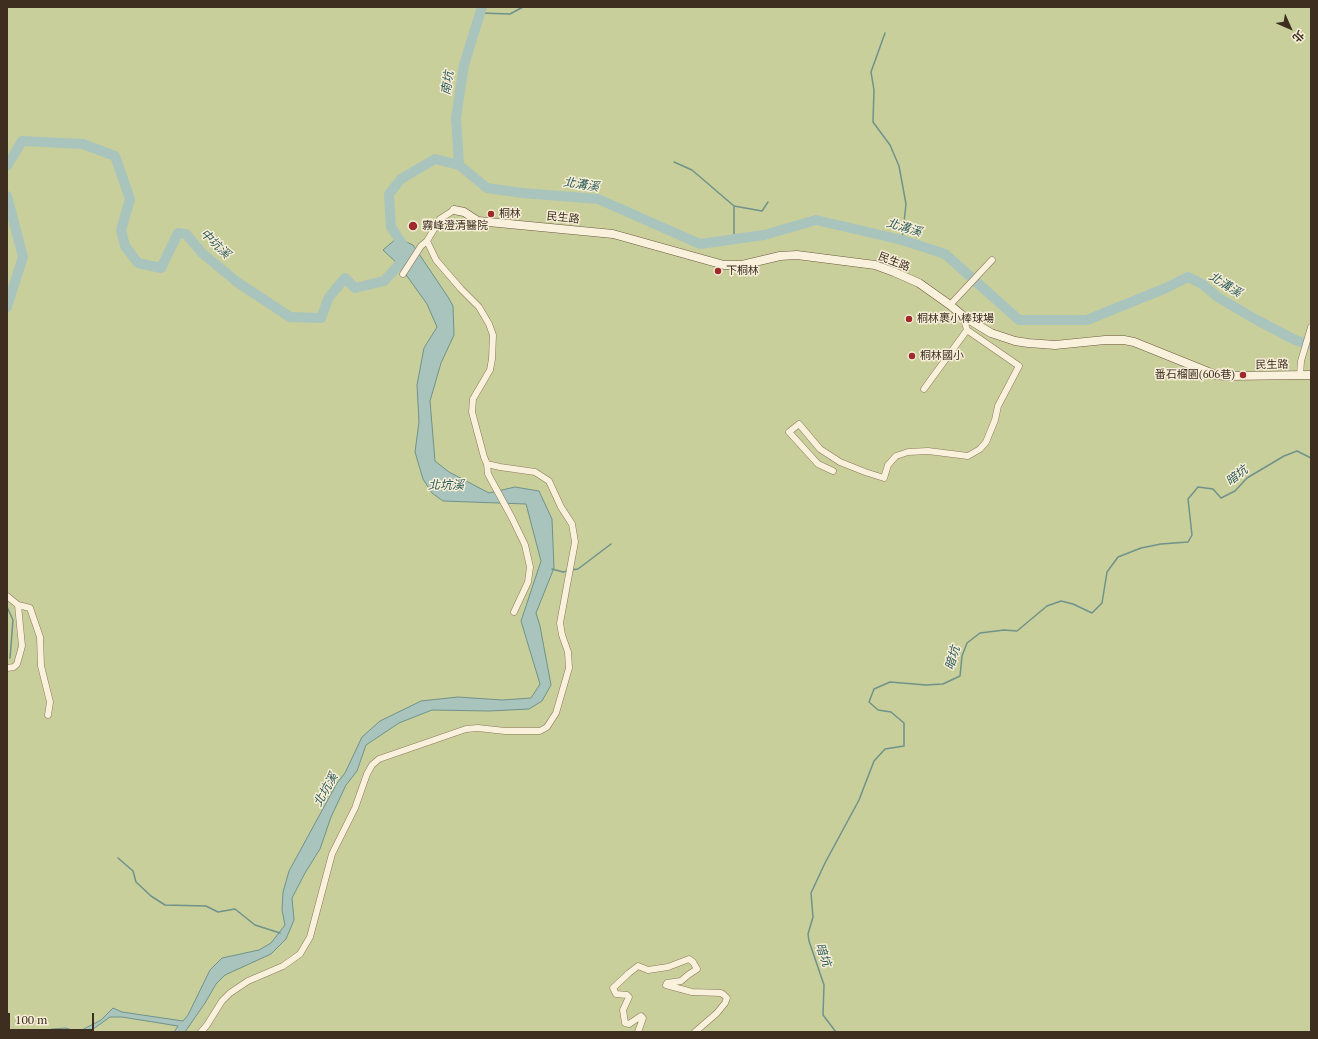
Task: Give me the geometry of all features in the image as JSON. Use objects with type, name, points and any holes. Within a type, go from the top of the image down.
[{"type":"street","points":[[403,274],[421,246],[427,241],[440,219],[454,210]]},
{"type":"street","name":"民生路","points":[[454,210],[464,212],[478,221],[613,234],[724,265],[742,265],[780,256],[797,255],[875,265],[919,283],[950,305],[962,316],[991,333],[1009,339],[1028,343],[1055,345],[1105,340],[1124,340],[1134,342],[1216,375],[1311,374]]},
{"type":"street","points":[[427,241],[436,260],[479,307],[494,335],[490,370],[474,399],[472,412],[487,464],[488,474],[509,512],[525,546],[530,567],[528,582],[514,612]]},
{"type":"street","points":[[950,305],[991,262]]},
{"type":"street","points":[[833,471],[818,464],[789,432],[799,424],[820,449],[840,462],[884,478],[888,465],[896,456],[908,452],[928,451],[968,456],[980,449],[986,442],[995,420],[998,406],[1020,366],[967,330],[962,316]]},
{"type":"street","points":[[1300,375],[1301,362],[1311,327]]},
{"type":"street","points":[[924,389],[967,330]]},
{"type":"street","points":[[201,1032],[222,1001],[230,993],[248,981],[283,966],[300,954],[310,937],[332,854],[355,808],[367,774],[372,765],[378,759],[466,729],[478,728],[504,731],[540,731],[547,727],[556,713],[569,668],[568,652],[562,635],[560,623],[575,542],[572,524],[561,507],[549,482],[535,472],[487,464]]},
{"type":"street","points":[[7,596],[18,605],[30,608],[40,637],[41,666],[50,702],[48,715]]},
{"type":"street","points":[[7,668],[14,667],[17,664],[22,646],[18,605]]},
{"type":"street","points":[[638,1032],[643,1018],[641,1016],[629,1024],[626,1023],[623,1010],[629,996],[616,994],[613,988],[638,966],[648,970],[668,967],[682,963],[689,959],[693,962],[696,969],[681,982],[667,983],[666,985],[692,992],[721,993],[727,998],[717,1013],[695,1032]]},
{"type":"green space","points":[[7,7],[1311,7],[1311,1032],[7,1032]]},
{"type":"water","name":"北坑溪","points":[[397,238],[413,245],[453,306],[454,335],[441,363],[430,401],[435,461],[449,472],[489,493],[515,487],[539,491],[552,519],[554,568],[536,613],[540,626],[551,685],[542,701],[529,709],[489,711],[432,710],[399,723],[366,745],[357,771],[346,785],[331,817],[320,849],[292,898],[294,920],[286,939],[271,954],[225,975],[216,984],[185,1032],[174,1032],[178,1026],[122,1017],[110,1017],[89,1032],[78,1032],[101,1020],[113,1008],[122,1012],[183,1021],[188,1015],[210,970],[222,958],[259,950],[271,943],[285,925],[282,910],[283,892],[289,871],[337,783],[345,773],[362,737],[380,721],[421,701],[458,697],[502,700],[531,698],[540,684],[521,621],[541,561],[526,504],[443,501],[432,493],[423,479],[415,452],[419,422],[417,385],[424,348],[437,327],[427,304],[399,265],[383,250]]},
{"type":"water","points":[[66,1028],[78,1032],[39,1032]]},
{"type":"waterway","name":"南坑","points":[[459,165],[456,118],[464,65],[482,7]]},
{"type":"waterway","points":[[481,13],[510,14],[523,7]]},
{"type":"waterway","points":[[885,33],[871,72],[874,90],[873,122],[890,145],[899,166],[906,204],[902,240]]},
{"type":"waterway","name":"中坑溪","points":[[7,166],[22,141],[83,144],[115,156],[130,199],[121,230],[125,246],[138,263],[161,268],[178,233],[186,234],[202,253],[237,282],[290,317],[321,318],[329,297],[345,278],[355,288],[384,281],[399,265],[404,252]]},
{"type":"waterway","name":"北溝溪","points":[[405,248],[391,227],[389,194],[401,179],[435,159],[459,165],[487,188],[522,193],[598,199],[700,244],[764,235],[816,220],[902,240],[945,254],[1019,320],[1087,320],[1166,288],[1188,277],[1202,284],[1219,298],[1255,319],[1295,340],[1311,345]]},
{"type":"waterway","points":[[674,162],[692,170],[734,206],[734,240]]},
{"type":"waterway","name":"中坑溪","points":[[7,196],[23,257],[7,307]]},
{"type":"waterway","points":[[734,206],[762,211],[768,202]]},
{"type":"waterway","name":"暗坑","points":[[836,1032],[823,1015],[824,985],[809,941],[808,934],[813,917],[811,893],[825,863],[859,800],[874,761],[885,749],[904,746],[904,723],[891,712],[878,710],[869,702],[874,689],[890,682],[926,685],[943,684],[960,676],[962,656],[967,643],[980,633],[1004,630],[1017,631],[1047,606],[1061,601],[1073,604],[1092,613],[1102,603],[1107,572],[1118,557],[1141,548],[1161,544],[1188,542],[1192,535],[1188,499],[1198,487],[1213,489],[1221,498],[1235,491],[1247,478],[1284,456],[1297,451],[1311,458]]},
{"type":"waterway","points":[[571,570],[578,569],[611,544]]},
{"type":"waterway","points":[[552,569],[563,572],[567,571]]},
{"type":"waterway","points":[[7,607],[13,620],[10,658]]},
{"type":"waterway","points":[[118,858],[133,871],[136,882],[151,896],[165,905],[206,906],[218,912],[235,909],[255,925],[280,933]]},
{"type":"place","name":"桐林","points":[[491,214]]},
{"type":"place","name":"霧峰澄清醫院","points":[[413,226]]},
{"type":"place","name":"下桐林","points":[[718,271]]},
{"type":"place","name":"桐林裹小棒球場","points":[[909,319]]},
{"type":"place","name":"桐林國小","points":[[912,356]]},
{"type":"place","name":"番石榴園(606巷)","points":[[1243,375]]}]
